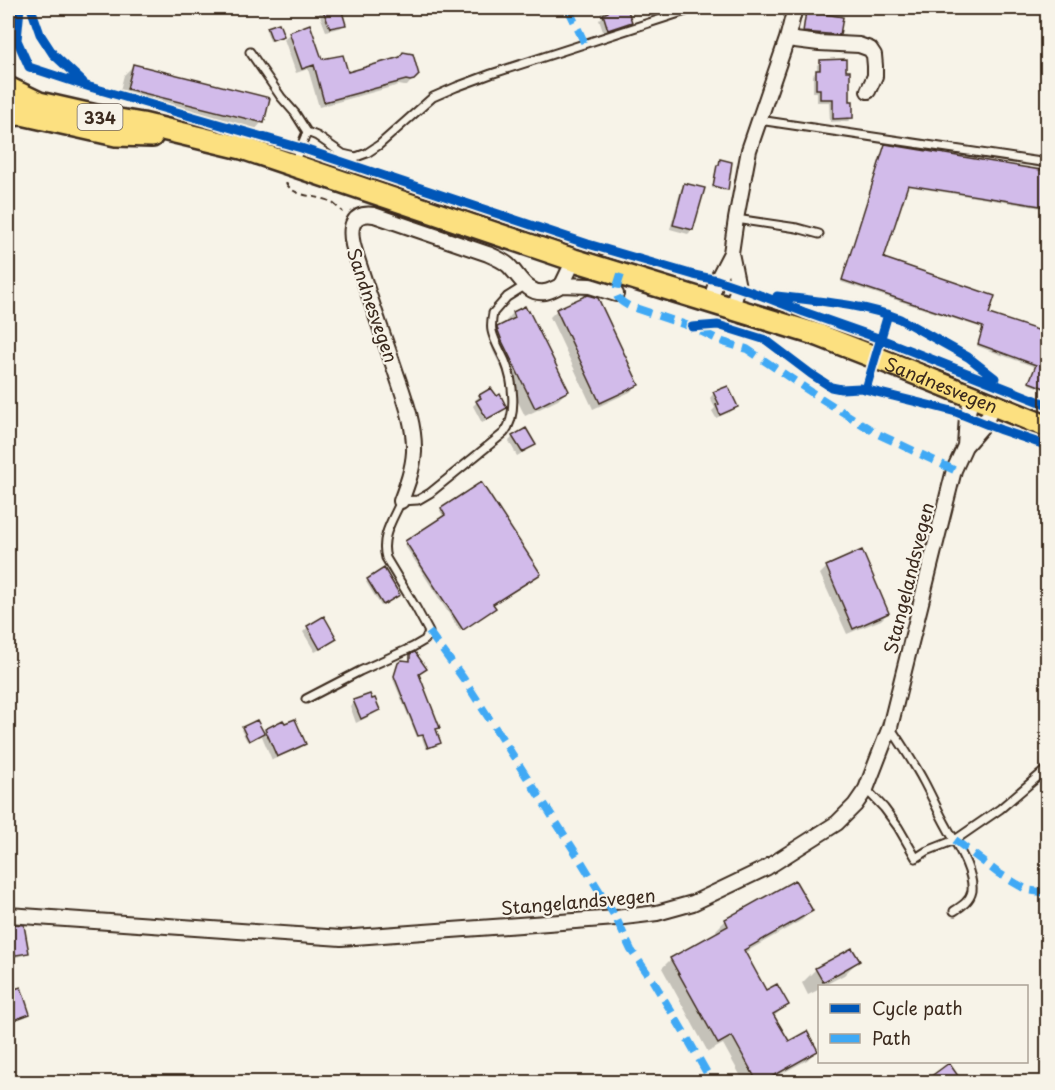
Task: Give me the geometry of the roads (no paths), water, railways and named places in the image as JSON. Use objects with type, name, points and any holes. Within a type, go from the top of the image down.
[{"type":"main road","name":"Sandnesvegen","points":[[8,88],[39,103],[242,148],[574,260],[818,335],[1047,428]]},
{"type":"main road","name":"Sandnesvegen","points":[[8,115],[22,114],[116,135],[195,137]]},
{"type":"street","points":[[732,309],[738,287],[731,254],[749,150],[787,39],[795,8]]},
{"type":"street","points":[[787,39],[859,45],[870,49],[874,55],[875,76],[868,91]]},
{"type":"street","name":"Sandnesvegen","points":[[401,501],[413,460],[413,428],[352,245],[351,229],[356,220],[363,215],[374,215],[488,254],[510,266],[526,285]]},
{"type":"street","points":[[710,302],[717,280],[731,254]]},
{"type":"street","points":[[562,285],[574,260]]},
{"type":"street","points":[[526,285],[534,291],[544,292],[562,285],[590,286],[616,294]]},
{"type":"street","name":"Stangelandsvegen","points":[[965,446],[967,416],[972,397]]},
{"type":"street","name":"Stangelandsvegen","points":[[8,915],[341,938],[657,913],[693,903],[766,868],[837,823],[855,805],[866,789],[890,727],[954,470],[965,446],[986,423],[993,406]]},
{"type":"lane","points":[[250,52],[307,132],[317,136],[343,154],[356,157],[368,153],[379,145],[433,98],[441,94],[491,74],[695,8]]},
{"type":"lane","points":[[759,120],[1047,163]]},
{"type":"lane","points":[[292,165],[307,132]]},
{"type":"lane","points":[[736,219],[797,228],[819,234]]},
{"type":"lane","points":[[306,699],[425,640],[429,632],[386,558],[383,550],[385,536],[401,501],[418,500],[430,493],[509,428],[512,407],[511,379],[492,331],[493,313],[507,297],[526,285]]},
{"type":"lane","points":[[890,727],[923,781],[968,869],[972,881],[972,893],[966,902],[954,911]]},
{"type":"lane","points":[[866,789],[898,827],[916,858],[955,840],[1000,809],[1047,768]]}]
